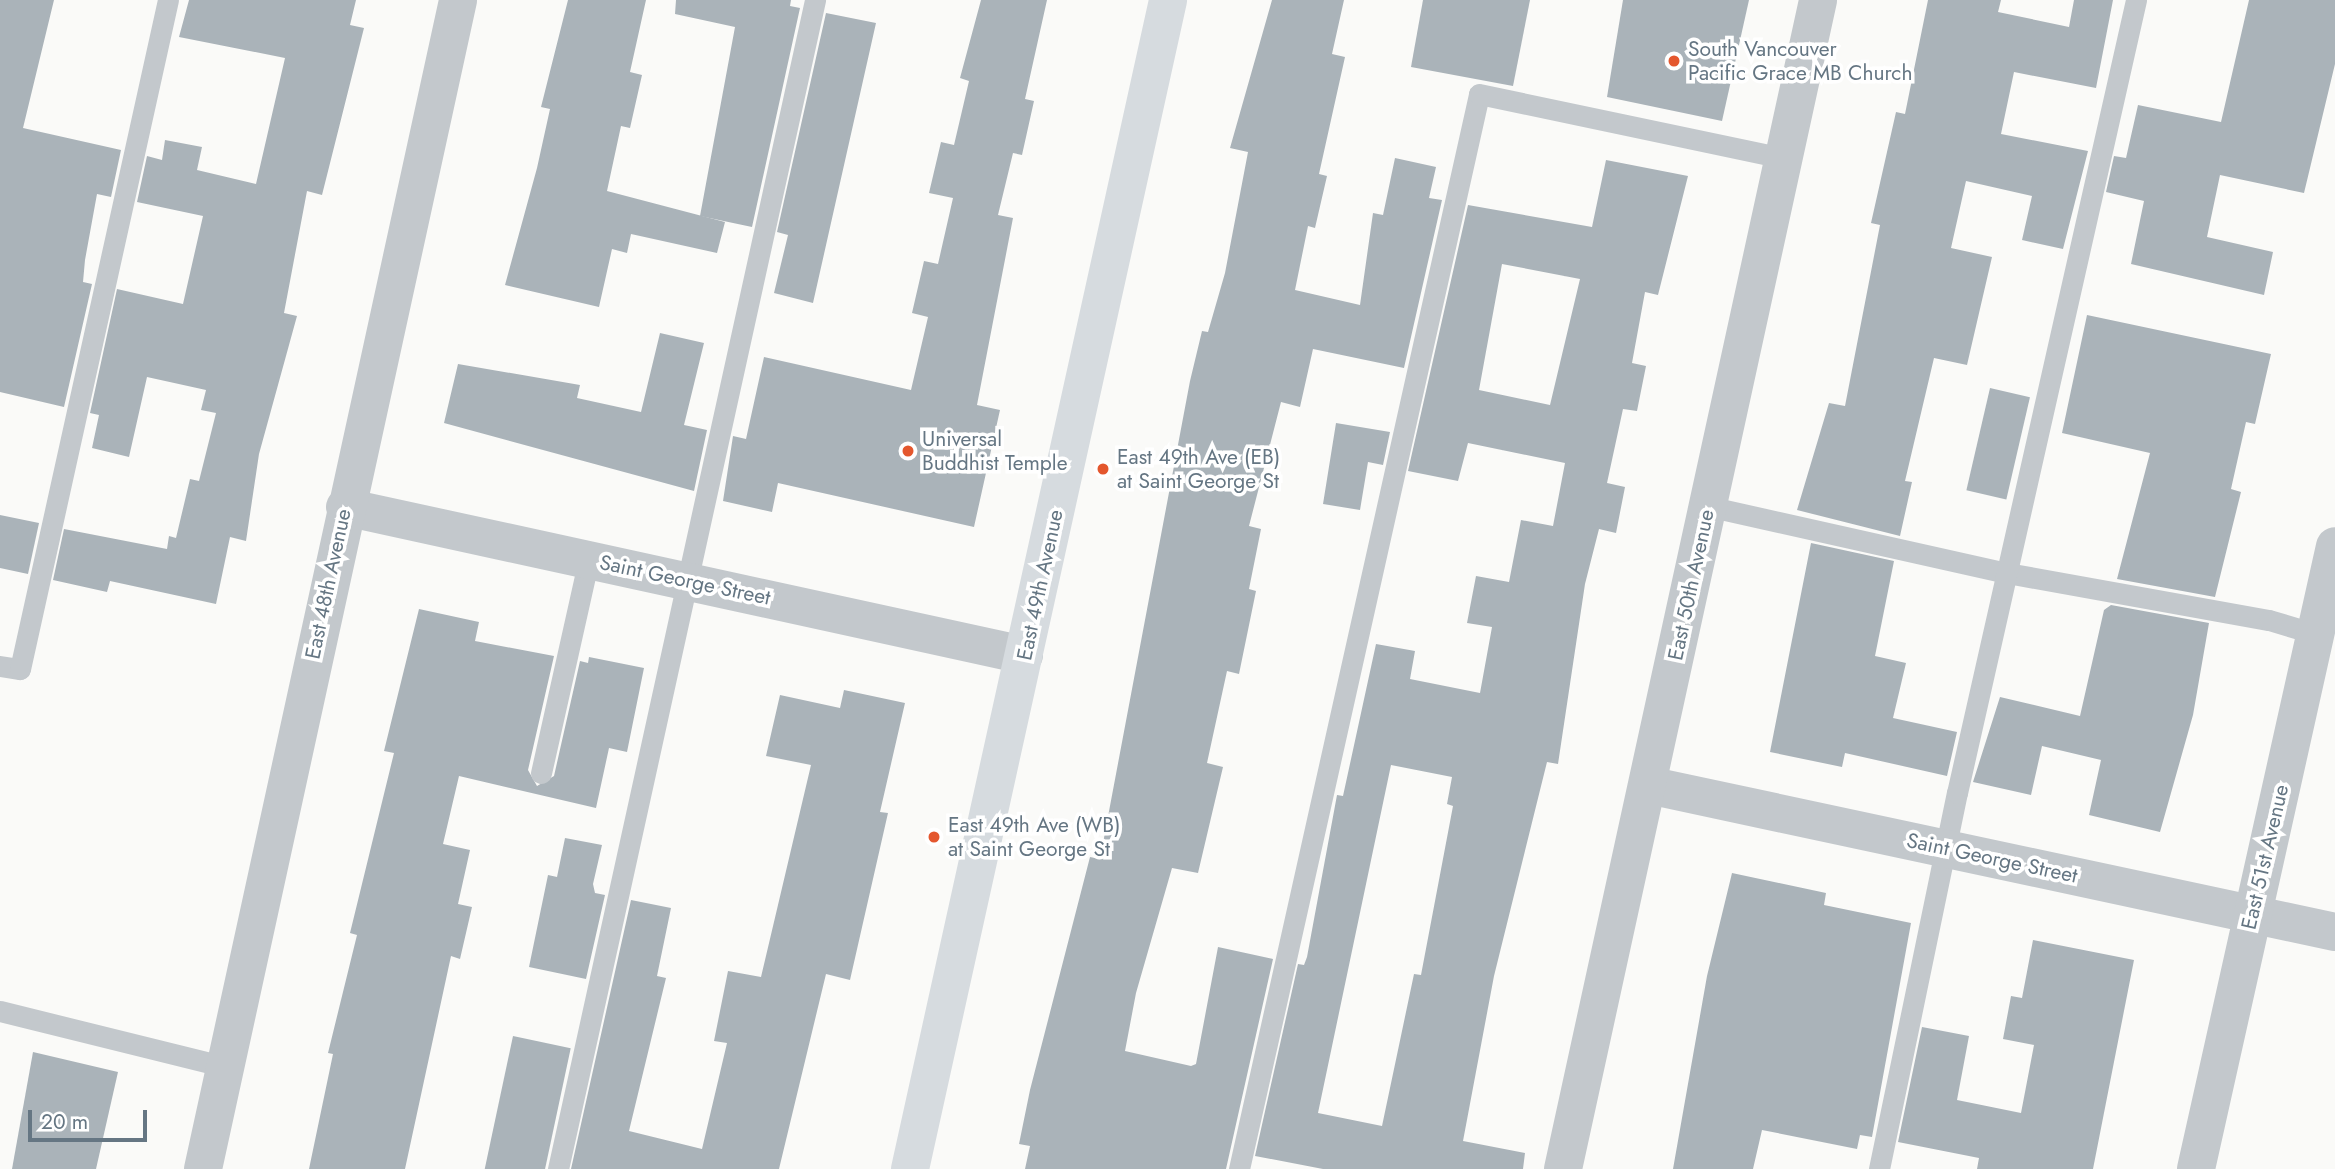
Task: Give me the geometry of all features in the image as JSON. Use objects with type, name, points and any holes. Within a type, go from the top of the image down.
[{"type":"street","name":"East 48th Avenue","points":[[204,1169],[345,507],[458,0]]},
{"type":"street","name":"East 49th Avenue","points":[[910,1169],[1168,0]]},
{"type":"street","name":"East 50th Avenue","points":[[1563,1169],[1818,0]]},
{"type":"street","name":"Saint George Street","points":[[345,507],[1024,655]]},
{"type":"street","name":"East 51st Avenue","points":[[2196,1169],[2335,546]]},
{"type":"street","name":"Saint George Street","points":[[1648,785],[2335,932]]},
{"type":"lane","points":[[0,666],[19,668],[168,0]]},
{"type":"lane","points":[[558,1169],[815,0]]},
{"type":"lane","points":[[1879,1169],[2007,573],[2136,0]]},
{"type":"lane","points":[[1239,1169],[1479,94],[1784,158]]},
{"type":"lane","points":[[1707,506],[2007,573],[2269,620],[2316,634]]},
{"type":"lane","points":[[541,773],[589,559]]},
{"type":"lane","points":[[0,1011],[226,1067]]},
{"type":"building","points":[[0,0],[54,0],[23,128],[121,150],[111,197],[97,194],[83,282],[92,284],[64,407],[0,392]]},
{"type":"building","points":[[189,0],[356,0],[350,25],[364,28],[322,195],[307,191],[284,313],[297,316],[259,454],[246,541],[230,537],[216,604],[110,581],[107,592],[53,580],[64,529],[167,549],[169,536],[176,538],[190,479],[199,481],[216,413],[201,410],[206,390],[147,377],[129,457],[92,448],[99,415],[90,413],[117,289],[183,304],[203,216],[137,202],[147,156],[162,160],[165,140],[202,147],[197,170],[256,184],[285,58],[179,37]]},
{"type":"building","points":[[568,0],[646,0],[630,72],[642,75],[630,128],[621,126],[607,191],[725,222],[717,253],[631,234],[627,253],[612,249],[599,307],[505,285],[537,168],[550,109],[541,107]]},
{"type":"building","points":[[676,0],[791,0],[790,6],[800,8],[752,227],[700,216],[735,27],[675,14]]},
{"type":"building","points":[[981,0],[1047,0],[1025,99],[1034,101],[1022,155],[1013,153],[998,215],[1013,218],[977,405],[1000,410],[974,527],[778,483],[772,512],[723,501],[733,436],[746,439],[764,357],[911,390],[928,317],[912,313],[924,261],[938,264],[953,198],[929,193],[941,142],[954,145],[969,81],[960,78]]},
{"type":"building","points":[[1272,0],[1344,0],[1332,54],[1345,57],[1319,174],[1327,176],[1315,228],[1308,226],[1295,290],[1360,305],[1373,213],[1383,215],[1395,158],[1436,167],[1429,198],[1442,200],[1404,368],[1313,349],[1300,407],[1281,402],[1249,526],[1261,529],[1249,589],[1256,591],[1239,674],[1227,671],[1207,763],[1223,767],[1198,873],[1172,868],[1136,993],[1125,1051],[1191,1066],[1196,1064],[1218,947],[1273,959],[1226,1169],[1025,1169],[1030,1146],[1019,1144],[1030,1090],[1090,857],[1100,859],[1190,381],[1202,331],[1208,332],[1225,273],[1248,152],[1230,148]]},
{"type":"building","points":[[1423,0],[1530,0],[1513,86],[1411,67]]},
{"type":"building","name":"South Vancouver Pacific Grace MB Church","points":[[1623,0],[1749,0],[1722,121],[1607,97]]},
{"type":"building","points":[[1928,0],[2001,0],[1998,12],[2069,27],[2074,0],[2113,0],[2096,88],[2014,72],[2001,134],[2088,151],[2063,249],[2022,240],[2032,196],[1966,181],[1951,248],[1992,257],[1967,365],[1934,358],[1905,481],[1912,482],[1900,536],[1797,510],[1829,403],[1845,406],[1880,225],[1871,223],[1896,112],[1905,114]]},
{"type":"building","points":[[2249,0],[2335,0],[2335,64],[2304,193],[2220,175],[2207,237],[2273,252],[2264,295],[2131,264],[2144,201],[2106,192],[2114,156],[2126,158],[2138,105],[2221,122]]},
{"type":"building","points":[[826,13],[876,23],[813,303],[774,293],[788,235],[777,232]]},
{"type":"building","points":[[1606,160],[1688,176],[1658,295],[1645,292],[1632,363],[1646,366],[1637,411],[1623,409],[1607,483],[1625,487],[1616,533],[1599,529],[1585,584],[1558,764],[1547,762],[1494,976],[1463,1141],[1525,1153],[1523,1169],[1323,1169],[1255,1156],[1298,964],[1304,965],[1307,957],[1337,795],[1343,796],[1376,644],[1415,651],[1410,679],[1480,693],[1492,627],[1467,623],[1476,576],[1509,582],[1521,520],[1553,526],[1565,463],[1468,443],[1458,481],[1408,471],[1468,205],[1592,227]],"holes":[[[1502,264],[1580,279],[1550,405],[1479,390]],[[1391,765],[1452,777],[1447,804],[1453,806],[1421,975],[1414,974],[1382,1126],[1318,1113]]]},
{"type":"building","points":[[2087,315],[2271,354],[2255,424],[2246,422],[2231,489],[2241,492],[2215,597],[2117,579],[2150,453],[2062,433]]},
{"type":"building","points":[[660,333],[704,343],[684,425],[707,430],[694,491],[444,423],[458,364],[580,385],[577,398],[641,412]]},
{"type":"building","points":[[1990,388],[2030,397],[2006,500],[1966,490]]},
{"type":"building","points":[[1336,423],[1390,432],[1383,465],[1368,462],[1360,510],[1323,504]]},
{"type":"building","points":[[0,515],[39,523],[28,574],[0,568]]},
{"type":"building","points":[[1811,543],[1894,561],[1875,656],[1906,663],[1893,718],[1957,732],[1947,776],[1845,753],[1842,767],[1770,752]]},
{"type":"building","points":[[2111,605],[2209,623],[2193,715],[2160,832],[2089,815],[2101,760],[2042,746],[2031,795],[1973,782],[2000,697],[2080,716],[2104,610]]},
{"type":"building","points":[[419,609],[479,622],[475,641],[554,656],[528,770],[537,786],[554,776],[580,661],[588,663],[589,657],[644,668],[627,752],[609,748],[596,808],[459,776],[443,844],[470,850],[458,904],[472,907],[460,959],[451,956],[405,1169],[309,1169],[333,1054],[328,1053],[357,935],[350,933],[394,753],[384,751]]},
{"type":"building","points":[[844,690],[905,703],[880,812],[888,813],[850,980],[826,974],[779,1169],[571,1169],[631,900],[671,908],[657,976],[666,978],[629,1131],[702,1149],[727,1043],[714,1041],[728,971],[761,977],[811,765],[766,756],[780,695],[840,708]]},
{"type":"building","points":[[565,838],[602,845],[593,884],[595,893],[605,895],[586,979],[529,967],[548,875],[557,877]]},
{"type":"building","points":[[1732,873],[1826,893],[1824,905],[1911,923],[1872,1137],[1860,1135],[1857,1149],[1762,1130],[1753,1169],[1673,1169],[1707,976]]},
{"type":"building","points":[[2033,940],[2134,960],[2093,1169],[1977,1169],[1979,1158],[1898,1142],[1922,1027],[1969,1036],[1957,1100],[2021,1113],[2034,1045],[2003,1039],[2011,996],[2022,998]]},
{"type":"building","points":[[513,1036],[571,1048],[545,1169],[485,1169]]},
{"type":"building","points":[[33,1052],[118,1072],[96,1169],[12,1169]]},
{"type":"place","name":"South Vancouver Pacific Grace MB Church","points":[[1674,61]]},
{"type":"place","name":"Universal Buddhist Temple","points":[[908,451]]},
{"type":"place","name":"East 49th Ave (EB) at Saint George St","points":[[1103,469]]},
{"type":"place","name":"East 49th Ave (WB) at Saint George St","points":[[934,837]]}]
